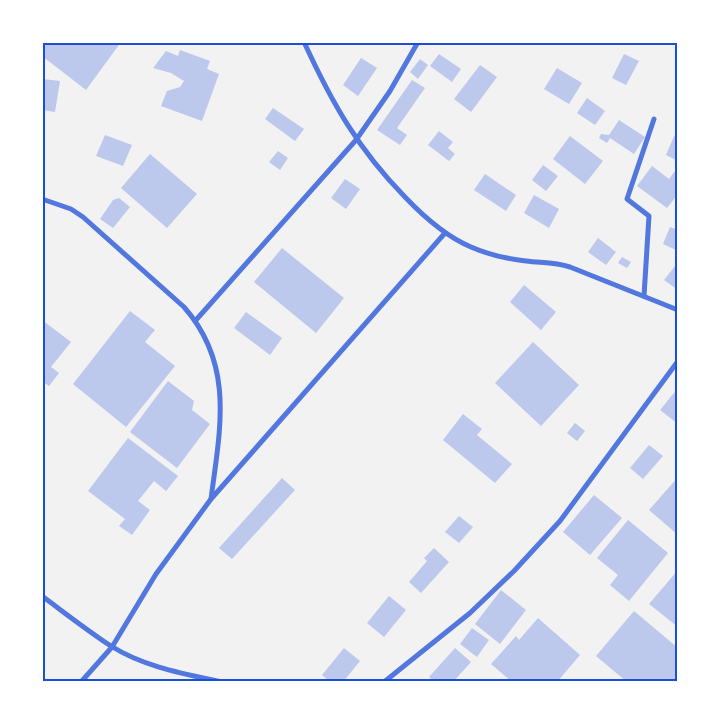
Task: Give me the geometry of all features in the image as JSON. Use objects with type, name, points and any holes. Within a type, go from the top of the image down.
[{"type":"street","points":[[304,42],[326,87],[356,140],[376,168],[415,208],[444,233],[471,247],[498,256],[527,261],[553,262],[570,267],[678,310]]},
{"type":"street","points":[[196,320],[356,140],[390,91],[418,42]]},
{"type":"street","points":[[644,296],[649,216],[627,198],[654,118]]},
{"type":"street","points":[[42,199],[71,209],[83,217],[184,307],[196,320],[206,337],[215,364],[222,397],[211,499]]},
{"type":"street","points":[[81,682],[112,647],[156,574],[211,499],[444,233]]},
{"type":"street","points":[[384,682],[470,613],[547,536],[678,361]]},
{"type":"street","points":[[42,596],[112,647],[172,671],[222,682]]},
{"type":"building","points":[[42,42],[121,42],[86,90],[42,56]]},
{"type":"building","points":[[180,50],[210,61],[207,69],[219,74],[202,121],[161,106],[167,91],[180,87],[184,81],[171,73],[153,68],[166,51],[178,56]]},
{"type":"building","points":[[439,54],[461,69],[452,82],[430,66]]},
{"type":"building","points":[[624,54],[639,61],[626,85],[612,78]]},
{"type":"building","points":[[361,58],[377,68],[358,96],[343,85]]},
{"type":"building","points":[[420,59],[428,65],[418,79],[410,72]]},
{"type":"building","points":[[480,65],[497,77],[471,112],[454,99]]},
{"type":"building","points":[[557,68],[582,83],[569,104],[544,89]]},
{"type":"building","points":[[43,79],[60,81],[55,112],[42,110]]},
{"type":"building","points":[[412,80],[425,88],[397,128],[407,135],[400,145],[377,130]]},
{"type":"building","points":[[587,98],[605,111],[595,125],[577,113]]},
{"type":"building","points":[[273,108],[304,129],[295,141],[265,119]]},
{"type":"building","points":[[619,120],[645,137],[634,154],[610,138],[607,143],[599,138],[601,134],[609,135]]},
{"type":"building","points":[[439,131],[453,142],[448,148],[455,154],[449,161],[428,145]]},
{"type":"building","points":[[105,135],[132,145],[123,166],[96,156]]},
{"type":"building","points":[[570,136],[603,161],[585,184],[553,159]]},
{"type":"building","points":[[674,136],[678,138],[678,161],[666,155]]},
{"type":"building","points":[[278,151],[288,158],[280,170],[269,162]]},
{"type":"building","points":[[150,154],[197,194],[167,228],[121,188]]},
{"type":"building","points":[[543,165],[558,176],[546,191],[532,180]]},
{"type":"building","points":[[652,166],[669,179],[674,172],[678,174],[678,194],[667,208],[637,186]]},
{"type":"building","points":[[485,174],[516,195],[506,211],[474,190]]},
{"type":"building","points":[[345,179],[360,189],[346,209],[331,198]]},
{"type":"building","points":[[534,195],[559,209],[549,228],[524,213]]},
{"type":"building","points":[[119,198],[130,207],[113,228],[100,219],[113,200]]},
{"type":"building","points":[[670,227],[678,230],[676,250],[663,244]]},
{"type":"building","points":[[598,238],[616,252],[606,265],[588,252]]},
{"type":"building","points":[[282,248],[344,298],[316,333],[254,282]]},
{"type":"building","points":[[622,257],[631,262],[627,268],[618,263]]},
{"type":"building","points":[[675,266],[678,267],[678,290],[664,280]]},
{"type":"building","points":[[524,285],[556,312],[541,330],[510,302]]},
{"type":"building","points":[[130,311],[155,330],[145,342],[175,366],[126,427],[73,384]]},
{"type":"building","points":[[246,312],[282,338],[270,355],[234,328]]},
{"type":"building","points":[[42,320],[71,342],[51,367],[59,373],[49,386],[42,381]]},
{"type":"building","points":[[533,342],[579,385],[541,426],[495,383]]},
{"type":"building","points":[[168,381],[194,401],[192,410],[210,424],[177,468],[130,432]]},
{"type":"building","points":[[678,388],[678,424],[660,410]]},
{"type":"building","points":[[463,414],[482,429],[477,435],[512,464],[495,483],[443,440]]},
{"type":"building","points":[[575,423],[585,431],[577,441],[567,433]]},
{"type":"building","points":[[128,438],[178,476],[166,491],[154,481],[138,501],[150,510],[132,535],[119,526],[125,519],[88,491]]},
{"type":"building","points":[[649,445],[663,456],[643,479],[630,468]]},
{"type":"building","points":[[678,477],[678,535],[649,510]]},
{"type":"building","points":[[282,478],[295,490],[232,559],[219,548]]},
{"type":"building","points":[[594,495],[622,518],[590,555],[563,532]]},
{"type":"building","points":[[459,516],[473,527],[459,543],[445,532]]},
{"type":"building","points":[[628,520],[668,553],[629,601],[610,585],[618,575],[597,558]]},
{"type":"building","points":[[434,548],[449,562],[421,593],[409,582],[427,561],[424,558]]},
{"type":"building","points":[[678,570],[678,627],[649,604]]},
{"type":"building","points":[[501,590],[526,610],[500,644],[475,624]]},
{"type":"building","points":[[389,596],[406,610],[384,637],[367,623]]},
{"type":"building","points":[[634,611],[678,648],[678,682],[627,682],[596,656]]},
{"type":"building","points":[[538,618],[580,655],[557,682],[512,682],[491,664],[516,636],[519,640]]},
{"type":"building","points":[[472,628],[489,640],[477,657],[460,644]]},
{"type":"building","points":[[344,648],[360,661],[343,682],[330,682],[322,675]]},
{"type":"building","points":[[455,648],[471,662],[453,682],[434,682],[429,677]]}]
